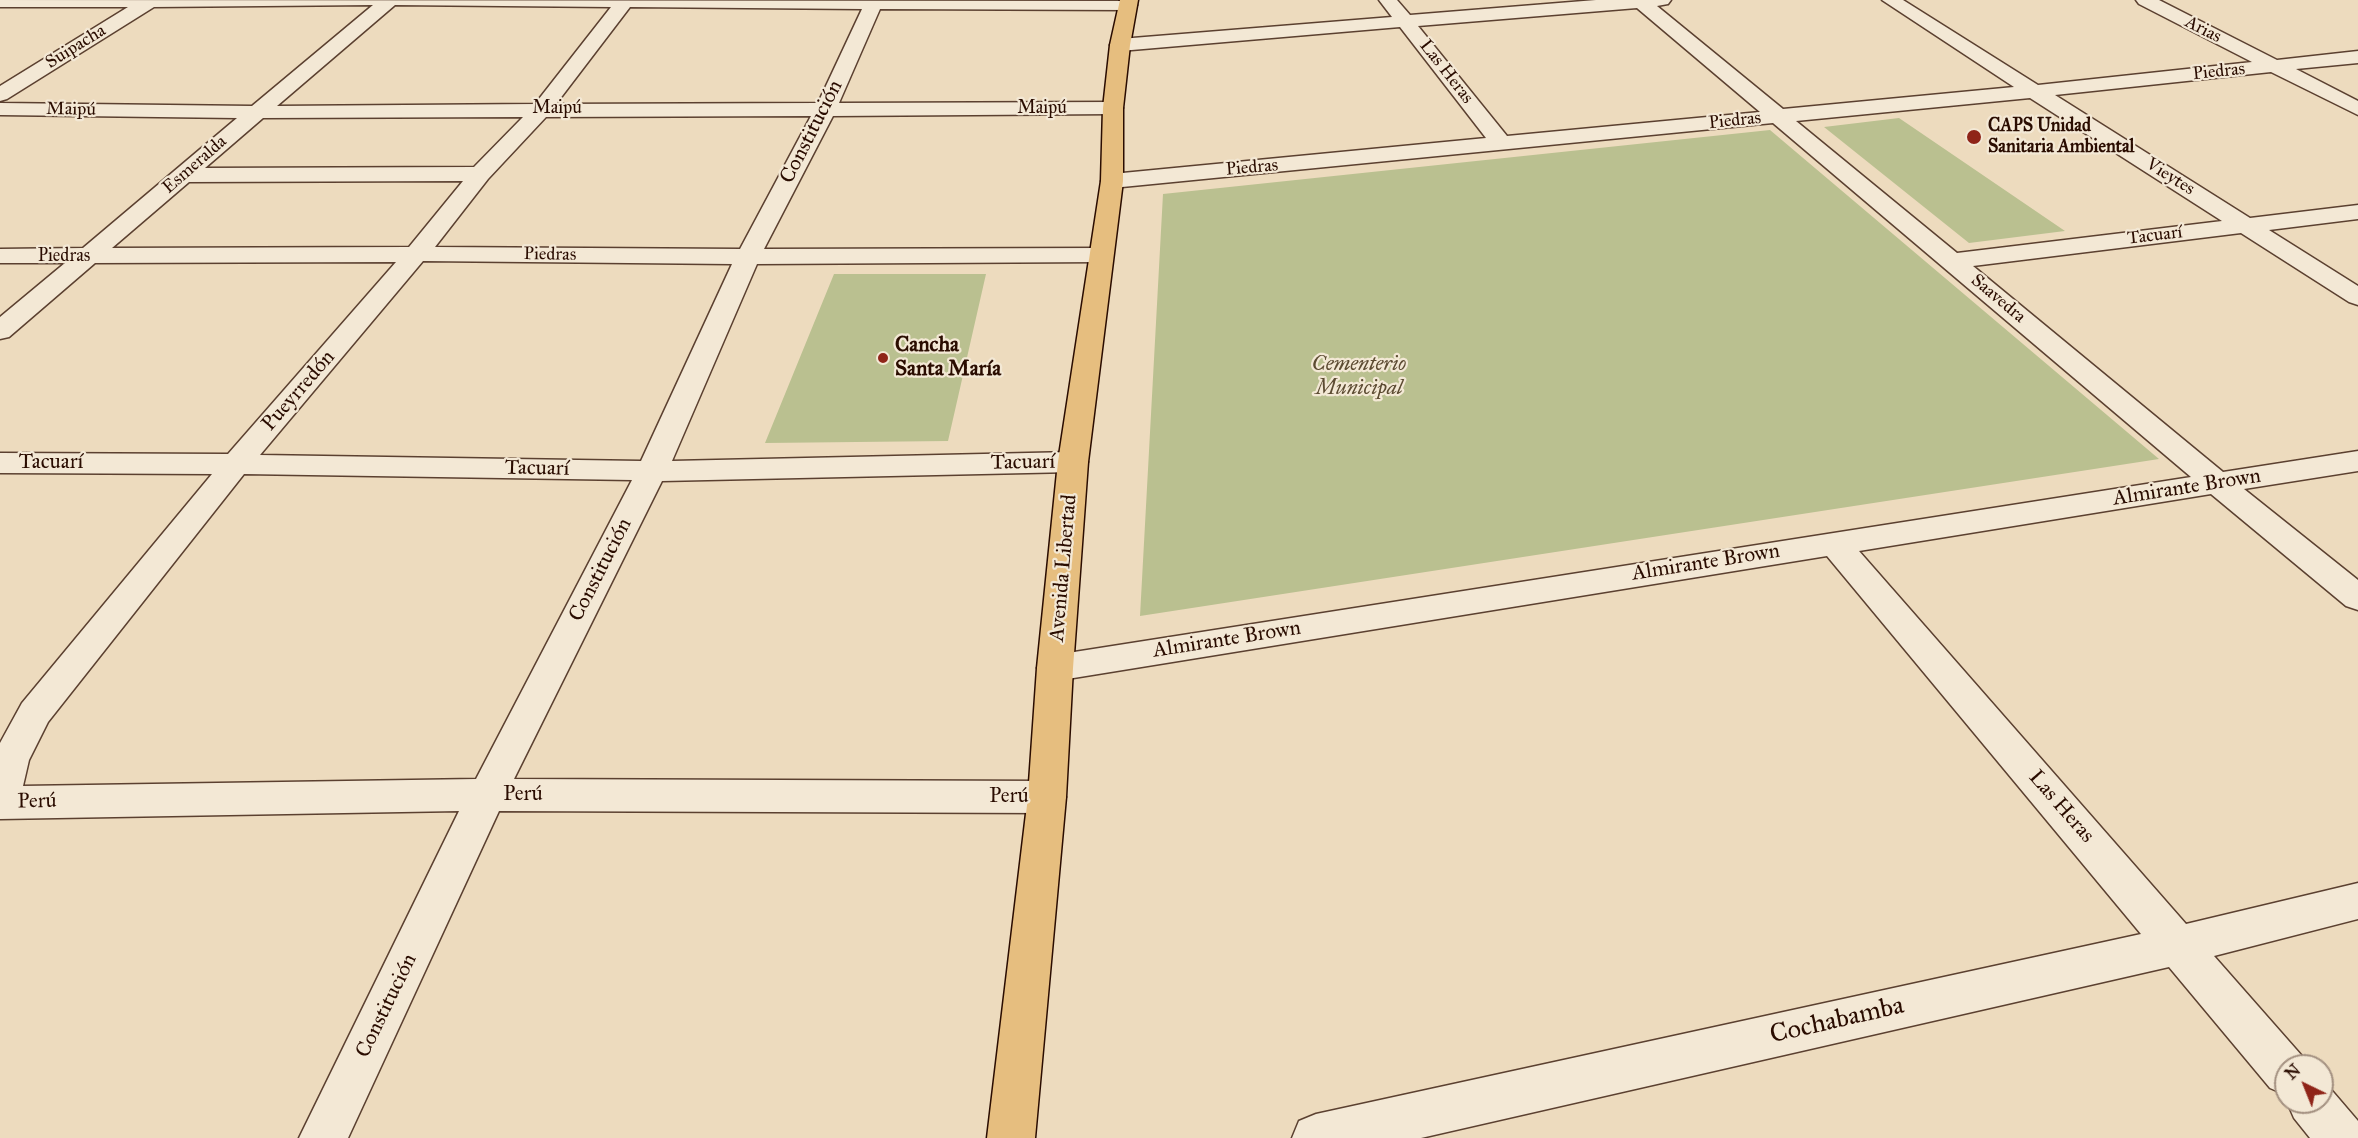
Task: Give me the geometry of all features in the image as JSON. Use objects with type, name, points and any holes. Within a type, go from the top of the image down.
[{"type":"main road","name":"Avenida Libertad","points":[[1011,1138],[1047,797],[1055,668],[1073,462],[1112,181],[1113,108],[1120,45],[1129,2]]},
{"type":"street","points":[[0,2],[391,0],[1129,2]]},
{"type":"street","name":"Esmeralda","points":[[0,331],[255,112],[391,0]]},
{"type":"street","name":"Las Heras","points":[[1388,0],[1502,144]]},
{"type":"street","points":[[1120,45],[1664,0]]},
{"type":"street","name":"Vieytes","points":[[1891,0],[2358,297]]},
{"type":"street","name":"Arias","points":[[2145,0],[2358,109]]},
{"type":"street","name":"Suipacha","points":[[0,94],[151,1]]},
{"type":"street","name":"Pueyrredón","points":[[0,801],[10,760],[35,713],[236,464],[416,254],[480,174],[542,109],[625,1]]},
{"type":"street","name":"Saavedra","points":[[1640,1],[2218,484],[2358,598]]},
{"type":"street","name":"Constitución","points":[[323,1138],[487,795],[652,471],[748,257],[825,110],[874,2]]},
{"type":"street","name":"Piedras","points":[[1112,181],[1779,117],[2358,57]]},
{"type":"street","name":"Maipú","points":[[0,109],[255,112],[1113,108]]},
{"type":"street","points":[[184,175],[480,174]]},
{"type":"street","name":"Tacuarí","points":[[1953,261],[2358,212]]},
{"type":"street","name":"Piedras","points":[[0,256],[1101,255]]},
{"type":"street","name":"Almirante Brown","points":[[1055,668],[2358,461]]},
{"type":"street","name":"Tacuarí","points":[[0,463],[236,464],[652,471],[1073,462]]},
{"type":"street","name":"Las Heras","points":[[1834,543],[2274,1058]]},
{"type":"street","name":"Perú","points":[[0,801],[487,795],[1047,797]]},
{"type":"street","name":"Cochabamba","points":[[1316,1138],[2179,945],[2358,901]]},
{"type":"street","points":[[2321,1114],[2341,1138]]},
{"type":"green space","points":[[1899,118],[2065,231],[1969,243],[1824,127]]},
{"type":"green space","name":"Cementerio Municipal","points":[[1770,130],[2159,459],[1140,616],[1163,194]]},
{"type":"green space","name":"Cancha Santa María","points":[[834,274],[986,274],[948,441],[765,443]]},
{"type":"place","name":"CAPS Unidad Sanitaria Ambiental","points":[[1974,137]]},
{"type":"place","name":"Cancha Santa María","points":[[883,358]]}]
